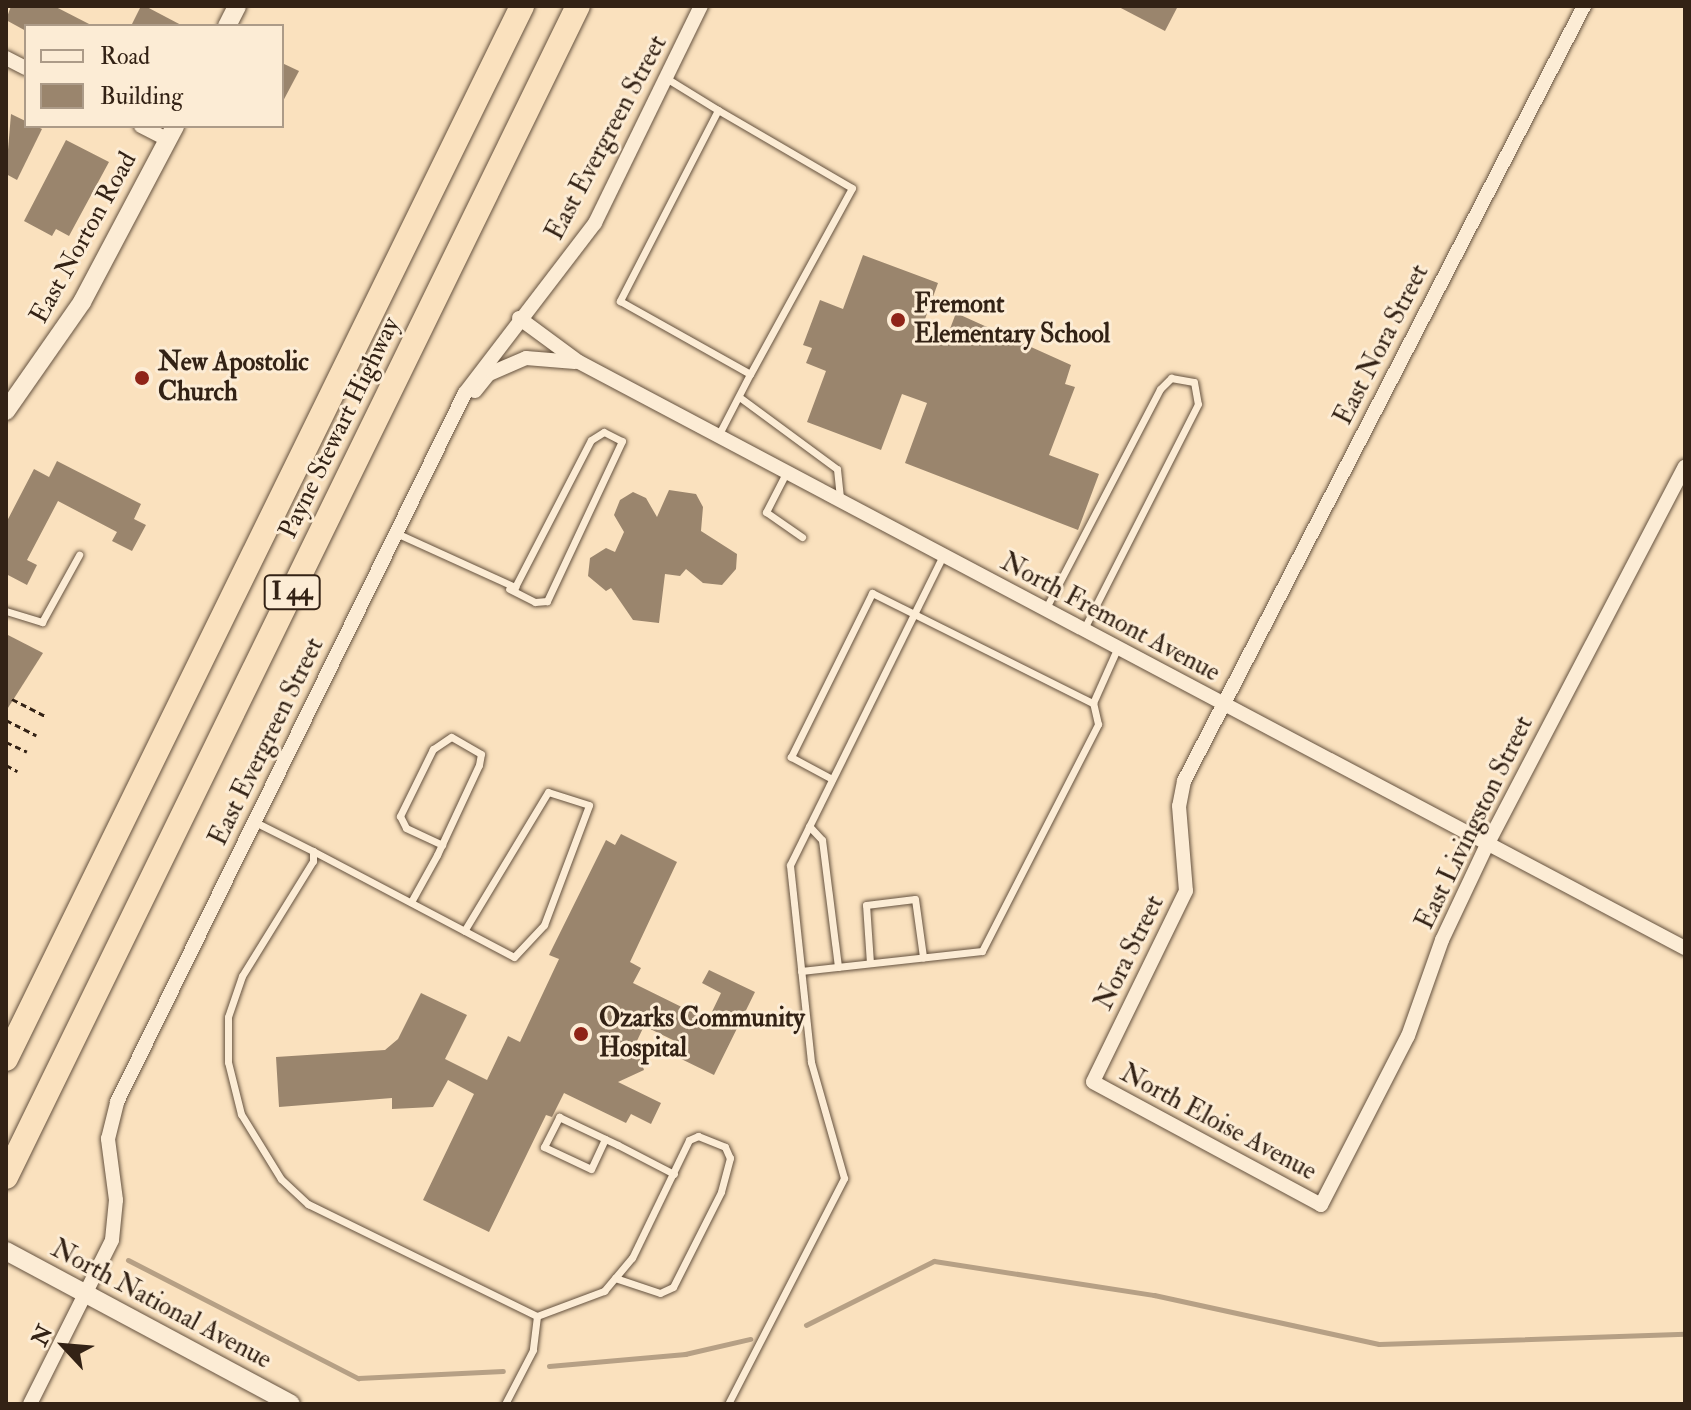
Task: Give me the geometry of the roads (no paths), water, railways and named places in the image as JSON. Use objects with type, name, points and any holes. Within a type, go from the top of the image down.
[{"type":"highway","name":"Payne Stewart Highway","points":[[6,1059],[522,6]]},
{"type":"highway","name":"Payne Stewart Highway","points":[[6,1177],[578,6]]},
{"type":"main road","points":[[228,24],[237,6]]},
{"type":"main road","name":"East Norton Road","points":[[6,411],[82,302],[172,133]]},
{"type":"main road","name":"North National Avenue","points":[[6,1251],[291,1404]]},
{"type":"street","name":"East Evergreen Street","points":[[30,1404],[86,1294],[115,1227],[108,1152],[113,1114],[454,415],[519,318],[595,223],[701,6]]},
{"type":"street","name":"East Nora Street","points":[[1222,706],[1584,6]]},
{"type":"street","points":[[6,58],[24,67]]},
{"type":"street","points":[[150,128],[172,133]]},
{"type":"street","name":"North Fremont Avenue","points":[[519,318],[579,362],[719,434],[1222,706],[1685,948]]},
{"type":"street","points":[[454,415],[489,374],[508,364],[529,358],[579,362]]},
{"type":"street","name":"East Livingston Street","points":[[1321,1205],[1408,1036],[1442,940],[1487,845],[1685,467]]},
{"type":"street","name":"Nora Street","points":[[1093,1082],[1186,891],[1179,806],[1184,781],[1222,706]]},
{"type":"street","name":"North Eloise Avenue","points":[[1093,1082],[1321,1205]]},
{"type":"lane","points":[[666,78],[852,188],[750,374],[742,399],[719,434]]},
{"type":"lane","points":[[718,110],[620,301],[750,374]]},
{"type":"lane","points":[[1045,610],[1160,389],[1171,378],[1194,382],[1198,404],[1083,631]]},
{"type":"lane","points":[[742,399],[837,469],[840,499]]},
{"type":"lane","points":[[396,533],[509,589],[542,604],[547,601],[622,441],[604,432],[591,440],[519,582],[509,589]]},
{"type":"lane","points":[[787,471],[766,512],[802,537]]},
{"type":"lane","points":[[6,611],[42,622],[79,555]]},
{"type":"lane","points":[[728,1404],[844,1178],[811,1062],[790,865],[943,555]]},
{"type":"lane","points":[[832,779],[791,757],[872,593],[1093,703]]},
{"type":"lane","points":[[801,971],[982,951],[1098,724],[1093,703],[1117,649]]},
{"type":"lane","points":[[411,902],[442,845],[481,754],[451,737],[433,749],[400,816],[406,828],[442,845]]},
{"type":"lane","points":[[255,822],[411,902],[464,931],[514,957],[544,925],[591,813],[589,805],[557,791],[541,801],[464,931]]},
{"type":"lane","points":[[809,826],[822,840],[838,967]]},
{"type":"lane","points":[[313,851],[242,976],[228,1017],[228,1062],[241,1114],[273,1168],[308,1204],[537,1316],[565,1310],[615,1278],[632,1258],[689,1140],[698,1136],[725,1147],[730,1158],[721,1192],[673,1287],[660,1293],[615,1278]]},
{"type":"lane","points":[[870,963],[866,905],[915,899],[923,957]]},
{"type":"lane","points":[[605,1139],[591,1169],[544,1147],[559,1117],[605,1139],[674,1174]]},
{"type":"lane","points":[[505,1404],[533,1350],[537,1316]]},
{"type":"waterway","points":[[128,1260],[358,1378],[503,1371]]},
{"type":"waterway","points":[[806,1325],[934,1261],[1154,1295],[1379,1344],[1685,1334]]},
{"type":"waterway","points":[[549,1366],[685,1354],[750,1339]]},
{"type":"place","name":"Fremont Elementary School","points":[[898,320]]},
{"type":"place","name":"New Apostolic Church","points":[[142,378]]},
{"type":"place","name":"Ozarks Community Hospital","points":[[581,1034]]}]
